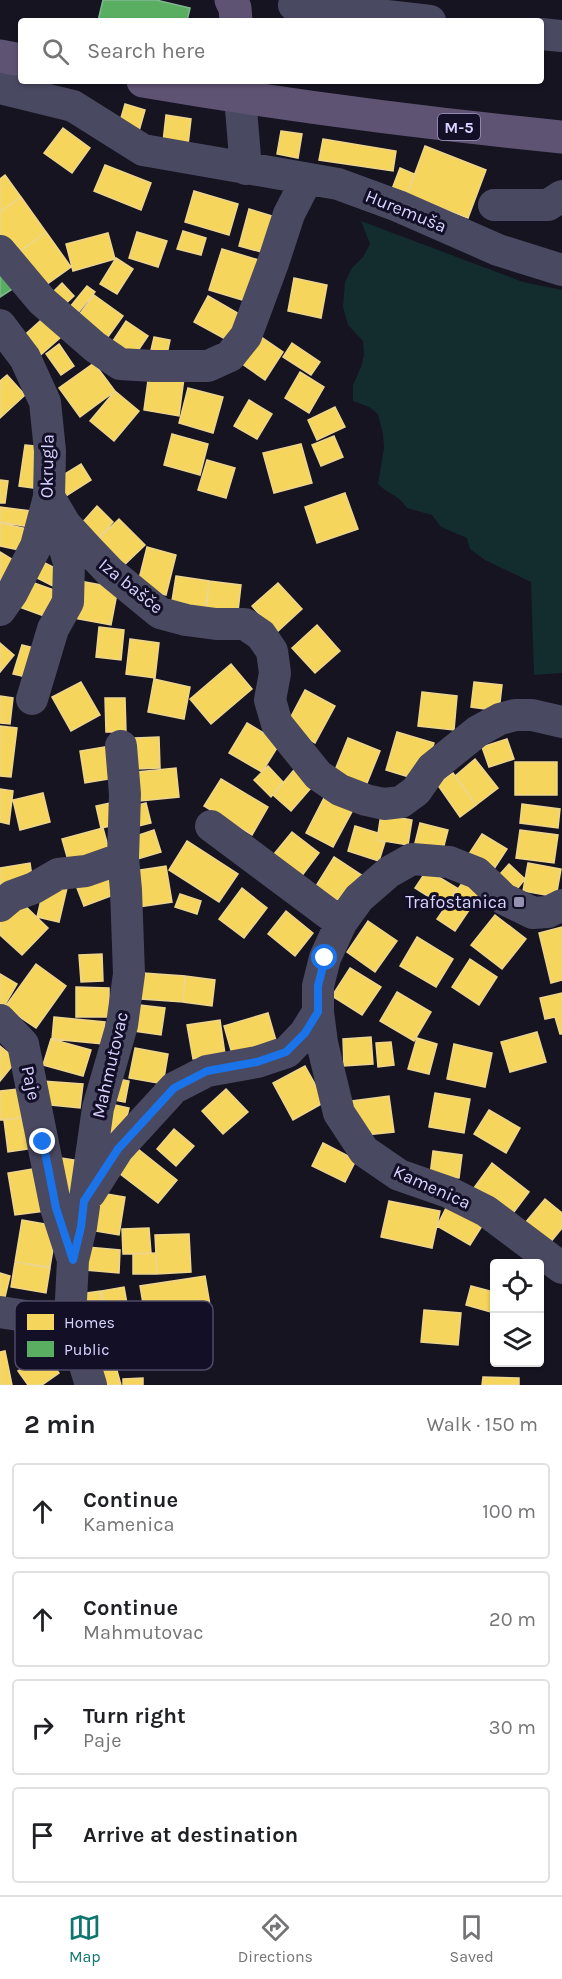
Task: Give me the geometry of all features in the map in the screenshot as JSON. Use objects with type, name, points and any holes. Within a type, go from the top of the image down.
[{"type":"main road","points":[[231,0],[235,8],[236,18]]},
{"type":"main road","points":[[0,56],[18,59]]},
{"type":"main road","name":"M-5","points":[[179,84],[240,89],[459,127],[562,137]]},
{"type":"street","points":[[294,5],[404,18]]},
{"type":"street","points":[[544,34],[562,36]]},
{"type":"street","name":"Huremuša","points":[[0,88],[73,106],[143,150],[338,184],[369,194],[498,250],[562,270]]},
{"type":"street","points":[[240,89],[246,169]]},
{"type":"street","points":[[0,251],[42,301],[95,347],[120,364],[208,366],[230,356],[246,336],[289,214],[307,179]]},
{"type":"street","points":[[494,206],[548,205],[562,196]]},
{"type":"street","name":"Okrugla","points":[[0,325],[25,358],[45,402],[50,451],[49,497],[36,546],[0,610]]},
{"type":"street","points":[[32,699],[53,629],[68,602],[69,563],[49,497]]},
{"type":"street","name":"Iza bašče","points":[[49,497],[65,524],[110,572],[160,613],[186,620],[244,624],[261,634],[272,651],[275,673],[270,700],[277,724],[318,776],[340,790],[384,804],[400,802],[416,791],[432,768],[478,731],[500,719],[515,715],[532,715],[562,722]]},
{"type":"street","name":"Mahmutovac","points":[[71,1301],[73,1260],[81,1227],[98,1108],[122,1025],[129,974],[123,858],[125,794],[121,746]]},
{"type":"street","points":[[211,826],[341,923]]},
{"type":"street","points":[[0,906],[12,896],[34,888],[58,874],[86,871],[123,858]]},
{"type":"street","name":"Kamenica","points":[[562,905],[548,912],[533,913],[504,899],[477,873],[448,862],[412,860],[389,872],[359,898],[341,923],[325,958],[318,986],[318,1012],[322,1043],[339,1113],[364,1151],[399,1175],[448,1192],[486,1211],[562,1268]]},
{"type":"street","points":[[84,1201],[118,1149],[174,1088],[207,1071],[257,1062],[286,1052],[305,1033],[318,1012]]},
{"type":"street","name":"Paje","points":[[0,1020],[23,1044],[56,1208],[73,1260]]},
{"type":"street","points":[[0,1312],[15,1314]]},
{"type":"green space","points":[[361,221],[523,282],[562,290],[562,673],[534,675],[531,582],[485,560],[470,549],[467,538],[441,527],[432,515],[407,508],[378,484],[384,448],[383,434],[378,414],[369,407],[353,401],[353,385],[364,355],[363,341],[348,325],[343,307],[345,282],[352,268],[363,257],[370,244]]},
{"type":"building: Homes","points":[[125,104],[145,110],[139,131],[119,125]]},
{"type":"building: Homes","points":[[166,115],[191,119],[188,145],[163,142]]},
{"type":"building: Homes","points":[[63,128],[90,148],[72,173],[44,153]]},
{"type":"building: Homes","points":[[281,131],[302,134],[298,158],[277,154]]},
{"type":"building: Homes","points":[[323,139],[396,151],[393,171],[319,160]]},
{"type":"building: Homes","points":[[425,146],[486,170],[468,218],[407,195]]},
{"type":"building: Homes","points":[[105,165],[151,183],[141,210],[94,191]]},
{"type":"building: Homes","points":[[400,168],[414,174],[407,195],[392,189]]},
{"type":"building: Homes","points":[[5,175],[21,197],[0,212],[0,179]]},
{"type":"building: Homes","points":[[194,191],[238,204],[229,235],[185,222]]},
{"type":"building: Homes","points":[[21,197],[46,232],[11,258],[0,242],[0,212]]},
{"type":"building: Homes","points":[[249,209],[282,219],[272,255],[239,246]]},
{"type":"building: Homes","points":[[183,231],[206,238],[201,255],[177,249]]},
{"type":"building: Homes","points":[[46,232],[71,267],[36,292],[11,258]]},
{"type":"building: Homes","points":[[137,232],[167,241],[158,267],[129,258]]},
{"type":"building: Homes","points":[[108,233],[115,259],[73,271],[66,244]]},
{"type":"building: Homes","points":[[222,249],[262,261],[249,302],[209,290]]},
{"type":"building: Homes","points":[[116,258],[133,269],[117,294],[100,284]]},
{"type":"building: Homes","points":[[294,278],[327,285],[321,318],[288,311]]},
{"type":"building: Homes","points":[[62,283],[74,296],[61,308],[49,296]]},
{"type":"building: Homes","points":[[87,286],[95,292],[77,314],[69,308]]},
{"type":"building: Homes","points":[[94,295],[123,316],[105,341],[75,320]]},
{"type":"building: Homes","points":[[208,296],[241,315],[227,340],[194,322]]},
{"type":"building: Homes","points":[[50,312],[69,330],[36,359],[19,340]]},
{"type":"building: Homes","points":[[126,321],[148,336],[131,361],[109,347]]},
{"type":"building: Homes","points":[[257,334],[283,352],[265,380],[238,361]]},
{"type":"building: Homes","points":[[154,337],[170,340],[165,363],[149,359]]},
{"type":"building: Homes","points":[[292,343],[320,362],[311,375],[283,357]]},
{"type":"building: Homes","points":[[59,344],[74,366],[61,375],[46,354]]},
{"type":"building: Homes","points":[[94,363],[115,391],[80,417],[59,388]]},
{"type":"building: Homes","points":[[300,372],[324,387],[309,413],[285,398]]},
{"type":"building: Homes","points":[[149,373],[184,378],[179,416],[144,410]]},
{"type":"building: Homes","points":[[7,375],[25,395],[0,418],[0,381]]},
{"type":"building: Homes","points":[[188,388],[223,397],[213,433],[179,423]]},
{"type":"building: Homes","points":[[115,391],[139,411],[114,441],[90,421]]},
{"type":"building: Homes","points":[[249,400],[272,414],[257,439],[234,426]]},
{"type":"building: Homes","points":[[335,407],[345,427],[317,440],[308,420]]},
{"type":"building: Homes","points":[[172,434],[208,444],[200,475],[164,465]]},
{"type":"building: Homes","points":[[334,436],[343,457],[321,466],[312,445]]},
{"type":"building: Homes","points":[[301,444],[312,483],[274,493],[263,453]]},
{"type":"building: Homes","points":[[25,445],[45,447],[40,489],[19,486]]},
{"type":"building: Homes","points":[[207,460],[235,468],[226,498],[198,490]]},
{"type":"building: Homes","points":[[81,464],[91,480],[66,496],[55,480]]},
{"type":"building: Homes","points":[[0,480],[8,481],[5,503],[0,503]]},
{"type":"building: Homes","points":[[345,493],[358,529],[317,543],[305,507]]},
{"type":"building: Homes","points":[[97,506],[113,522],[90,548],[74,532]]},
{"type":"building: Homes","points":[[0,507],[31,511],[29,527],[0,522]]},
{"type":"building: Homes","points":[[119,519],[145,545],[117,572],[91,546]]},
{"type":"building: Homes","points":[[0,523],[28,529],[24,551],[0,546]]},
{"type":"building: Homes","points":[[147,547],[176,555],[166,595],[137,587]]},
{"type":"building: Homes","points":[[0,552],[23,566],[0,599]]},
{"type":"building: Homes","points":[[33,557],[63,572],[55,587],[25,572]]},
{"type":"building: Homes","points":[[176,576],[209,581],[204,618],[170,613]]},
{"type":"building: Homes","points":[[23,579],[65,594],[55,620],[14,605]]},
{"type":"building: Homes","points":[[80,581],[118,588],[111,625],[73,618]]},
{"type":"building: Homes","points":[[209,581],[241,585],[237,620],[206,617]]},
{"type":"building: Homes","points":[[278,583],[302,609],[276,633],[252,606]]},
{"type":"building: Homes","points":[[317,625],[340,651],[315,673],[292,648]]},
{"type":"building: Homes","points":[[99,627],[124,630],[121,660],[96,657]]},
{"type":"building: Homes","points":[[130,639],[159,643],[155,678],[126,674]]},
{"type":"building: Homes","points":[[0,643],[14,655],[0,672]]},
{"type":"building: Homes","points":[[22,645],[39,649],[31,678],[13,674]]},
{"type":"building: Homes","points":[[231,664],[252,689],[211,724],[190,699]]},
{"type":"building: Homes","points":[[154,679],[190,687],[184,719],[148,712]]},
{"type":"building: Homes","points":[[81,682],[100,715],[71,731],[52,697]]},
{"type":"building: Homes","points":[[474,682],[502,685],[499,711],[471,707]]},
{"type":"building: Homes","points":[[305,690],[335,706],[315,743],[286,726]]},
{"type":"building: Homes","points":[[422,692],[457,696],[454,730],[418,726]]},
{"type":"building: Homes","points":[[0,696],[13,698],[10,724],[0,723]]},
{"type":"building: Homes","points":[[105,698],[125,698],[126,732],[106,732]]},
{"type":"building: Homes","points":[[247,723],[280,743],[262,772],[229,753]]},
{"type":"building: Homes","points":[[0,726],[17,728],[11,777],[0,776]]},
{"type":"building: Homes","points":[[397,732],[434,743],[422,781],[386,770]]},
{"type":"building: Homes","points":[[159,737],[160,768],[136,769],[135,738]]},
{"type":"building: Homes","points":[[348,738],[380,751],[365,788],[333,775]]},
{"type":"building: Homes","points":[[507,739],[514,759],[489,767],[482,747]]},
{"type":"building: Homes","points":[[116,745],[121,777],[85,783],[80,751]]},
{"type":"building: Homes","points":[[475,759],[498,788],[476,805],[455,776]]},
{"type":"building: Homes","points":[[515,762],[557,762],[557,795],[515,795]]},
{"type":"building: Homes","points":[[298,765],[317,781],[291,811],[273,795]]},
{"type":"building: Homes","points":[[268,766],[283,782],[271,797],[254,780]]},
{"type":"building: Homes","points":[[176,768],[179,797],[140,801],[137,772]]},
{"type":"building: Homes","points":[[453,773],[476,805],[460,817],[437,784]]},
{"type":"building: Homes","points":[[221,779],[268,807],[252,835],[204,806]]},
{"type":"building: Homes","points":[[0,789],[13,791],[9,824],[0,822]]},
{"type":"building: Homes","points":[[327,792],[355,806],[333,847],[306,833]]},
{"type":"building: Homes","points":[[43,793],[50,822],[20,830],[13,800]]},
{"type":"building: Homes","points":[[115,802],[120,824],[101,828],[96,806]]},
{"type":"building: Homes","points":[[146,803],[151,823],[130,828],[126,808]]},
{"type":"building: Homes","points":[[522,804],[560,809],[558,828],[520,823]]},
{"type":"building: Homes","points":[[381,814],[412,820],[408,845],[377,840]]},
{"type":"building: Homes","points":[[420,823],[448,830],[442,853],[414,847]]},
{"type":"building: Homes","points":[[355,826],[378,833],[377,840],[385,842],[379,861],[348,851]]},
{"type":"building: Homes","points":[[103,828],[109,850],[68,860],[62,839]]},
{"type":"building: Homes","points":[[154,830],[161,852],[134,860],[127,839]]},
{"type":"building: Homes","points":[[520,830],[558,835],[554,863],[516,858]]},
{"type":"building: Homes","points":[[292,832],[319,853],[298,881],[270,859]]},
{"type":"building: Homes","points":[[482,834],[507,849],[492,872],[467,857]]},
{"type":"building: Homes","points":[[187,841],[238,874],[219,902],[169,870]]},
{"type":"building: Homes","points":[[334,857],[363,876],[344,905],[316,886]]},
{"type":"building: Homes","points":[[30,863],[33,884],[0,890],[0,868]]},
{"type":"building: Homes","points":[[528,863],[561,869],[556,897],[523,891]]},
{"type":"building: Homes","points":[[509,864],[525,879],[510,898],[492,883]]},
{"type":"building: Homes","points":[[166,866],[172,902],[139,907],[134,871]]},
{"type":"building: Homes","points":[[108,870],[116,894],[84,906],[75,883]]},
{"type":"building: Homes","points":[[427,870],[457,888],[445,907],[415,888]]},
{"type":"building: Homes","points":[[467,876],[484,888],[455,931],[437,919]]},
{"type":"building: Homes","points":[[45,883],[67,888],[59,922],[37,917]]},
{"type":"building: Homes","points":[[242,888],[267,908],[244,938],[219,919]]},
{"type":"building: Homes","points":[[180,894],[201,901],[197,914],[175,907]]},
{"type":"building: Homes","points":[[20,901],[48,928],[22,955],[0,935],[0,922]]},
{"type":"building: Homes","points":[[286,911],[313,933],[295,956],[268,934]]},
{"type":"building: Homes","points":[[495,915],[526,939],[502,969],[471,945]]},
{"type":"building: Homes","points":[[368,921],[397,941],[375,972],[347,952]]},
{"type":"building: Homes","points":[[562,927],[562,980],[551,983],[539,933]]},
{"type":"building: Homes","points":[[417,937],[453,959],[436,987],[400,966]]},
{"type":"building: Homes","points":[[102,954],[103,981],[81,982],[79,955]]},
{"type":"building: Homes","points":[[470,959],[497,977],[479,1005],[452,987]]},
{"type":"building: Homes","points":[[36,964],[66,986],[36,1028],[5,1007]]},
{"type":"building: Homes","points":[[350,968],[381,987],[362,1015],[332,996]]},
{"type":"building: Homes","points":[[143,973],[185,976],[183,1002],[141,999]]},
{"type":"building: Homes","points":[[0,974],[17,984],[3,1008],[0,1006]]},
{"type":"building: Homes","points":[[185,976],[215,980],[212,1006],[183,1002]]},
{"type":"building: Homes","points":[[76,987],[109,988],[109,1017],[76,1017]]},
{"type":"building: Homes","points":[[397,992],[431,1012],[414,1041],[380,1021]]},
{"type":"building: Homes","points":[[562,993],[562,1034],[560,1034],[555,1017],[545,1019],[540,998]]},
{"type":"building: Homes","points":[[131,1004],[165,1008],[161,1035],[127,1030]]},
{"type":"building: Homes","points":[[268,1013],[277,1044],[233,1057],[224,1026]]},
{"type":"building: Homes","points":[[54,1017],[105,1022],[103,1044],[52,1039]]},
{"type":"building: Homes","points":[[220,1020],[225,1054],[193,1059],[187,1025]]},
{"type":"building: Homes","points":[[537,1032],[546,1062],[510,1072],[501,1042]]},
{"type":"building: Homes","points":[[371,1037],[373,1064],[344,1066],[343,1039]]},
{"type":"building: Homes","points":[[417,1038],[437,1044],[429,1074],[408,1069]]},
{"type":"building: Homes","points":[[51,1039],[91,1050],[83,1076],[43,1065]]},
{"type":"building: Homes","points":[[391,1042],[394,1065],[378,1067],[376,1043]]},
{"type":"building: Homes","points":[[454,1044],[492,1053],[485,1087],[447,1079]]},
{"type":"building: Homes","points":[[0,1046],[17,1060],[0,1081]]},
{"type":"building: Homes","points":[[135,1048],[168,1054],[163,1084],[129,1078]]},
{"type":"building: Homes","points":[[305,1066],[325,1102],[293,1120],[273,1083]]},
{"type":"building: Homes","points":[[113,1078],[129,1081],[125,1102],[109,1099]]},
{"type":"building: Homes","points":[[42,1081],[83,1084],[80,1108],[41,1104]]},
{"type":"building: Homes","points":[[27,1088],[30,1117],[0,1120],[0,1091]]},
{"type":"building: Homes","points":[[226,1089],[248,1112],[223,1134],[202,1111]]},
{"type":"building: Homes","points":[[435,1093],[470,1099],[464,1133],[429,1127]]},
{"type":"building: Homes","points":[[389,1096],[394,1132],[356,1136],[352,1101]]},
{"type":"building: Homes","points":[[106,1103],[129,1108],[122,1136],[100,1131]]},
{"type":"building: Homes","points":[[489,1110],[520,1128],[506,1153],[474,1134]]},
{"type":"building: Homes","points":[[30,1117],[34,1148],[8,1152],[4,1120]]},
{"type":"building: Homes","points":[[174,1129],[194,1146],[176,1166],[157,1149]]},
{"type":"building: Homes","points":[[323,1143],[356,1160],[345,1182],[312,1166]]},
{"type":"building: Homes","points":[[138,1149],[177,1180],[158,1203],[119,1173]]},
{"type":"building: Homes","points":[[433,1151],[462,1155],[459,1178],[430,1175]]},
{"type":"building: Homes","points":[[61,1158],[80,1161],[75,1198],[55,1196]]},
{"type":"building: Homes","points":[[492,1163],[529,1192],[508,1220],[471,1192]]},
{"type":"building: Homes","points":[[38,1168],[45,1211],[15,1215],[8,1173]]},
{"type":"building: Homes","points":[[95,1192],[125,1197],[119,1235],[89,1230]]},
{"type":"building: Homes","points":[[545,1199],[562,1213],[562,1228],[545,1249],[520,1229]]},
{"type":"building: Homes","points":[[389,1201],[440,1211],[432,1248],[381,1237]]},
{"type":"building: Homes","points":[[447,1206],[482,1226],[470,1245],[437,1226]]},
{"type":"building: Homes","points":[[22,1220],[57,1226],[50,1267],[15,1262]]},
{"type":"building: Homes","points":[[149,1228],[151,1253],[123,1254],[122,1229]]},
{"type":"building: Homes","points":[[189,1234],[191,1272],[157,1274],[155,1235]]},
{"type":"building: Homes","points":[[87,1247],[120,1250],[119,1273],[85,1270]]},
{"type":"building: Homes","points":[[156,1253],[157,1274],[133,1274],[133,1254]]},
{"type":"building: Homes","points":[[15,1262],[50,1268],[46,1293],[11,1287]]},
{"type":"building: Homes","points":[[0,1273],[10,1276],[4,1301],[0,1300]]},
{"type":"building: Homes","points":[[205,1276],[209,1301],[143,1301],[140,1286]]},
{"type":"building: Homes","points":[[471,1286],[490,1291],[490,1312],[466,1305]]},
{"type":"building: Homes","points":[[124,1287],[126,1301],[103,1301],[101,1291]]},
{"type":"building: Homes","points":[[100,1291],[102,1301],[81,1301],[80,1294]]},
{"type":"building: Homes","points":[[424,1310],[461,1313],[458,1345],[421,1342]]},
{"type":"building: Homes","points":[[5,1351],[12,1385],[0,1385],[0,1352]]},
{"type":"building: Homes","points":[[57,1370],[59,1373],[42,1385],[28,1385],[18,1371]]},
{"type":"building: Homes","points":[[94,1370],[117,1370],[121,1385],[98,1385]]},
{"type":"building: Homes","points":[[483,1377],[519,1378],[519,1385],[482,1385]]},
{"type":"building: Homes","points":[[143,1378],[143,1385],[123,1385],[123,1379]]},
{"type":"building: Public","points":[[103,0],[156,0],[190,8],[188,18],[99,18]]},
{"type":"building: Public","points":[[0,258],[17,286],[0,297]]},
{"type":"place","name":"Trafostanica","points":[[519,902]]},
{"type":"route","points":[[43,1142],[56,1208],[73,1260],[81,1227],[84,1201],[118,1149],[174,1088],[207,1071],[257,1062],[286,1052],[305,1033],[318,1012],[318,986],[325,958]]}]
